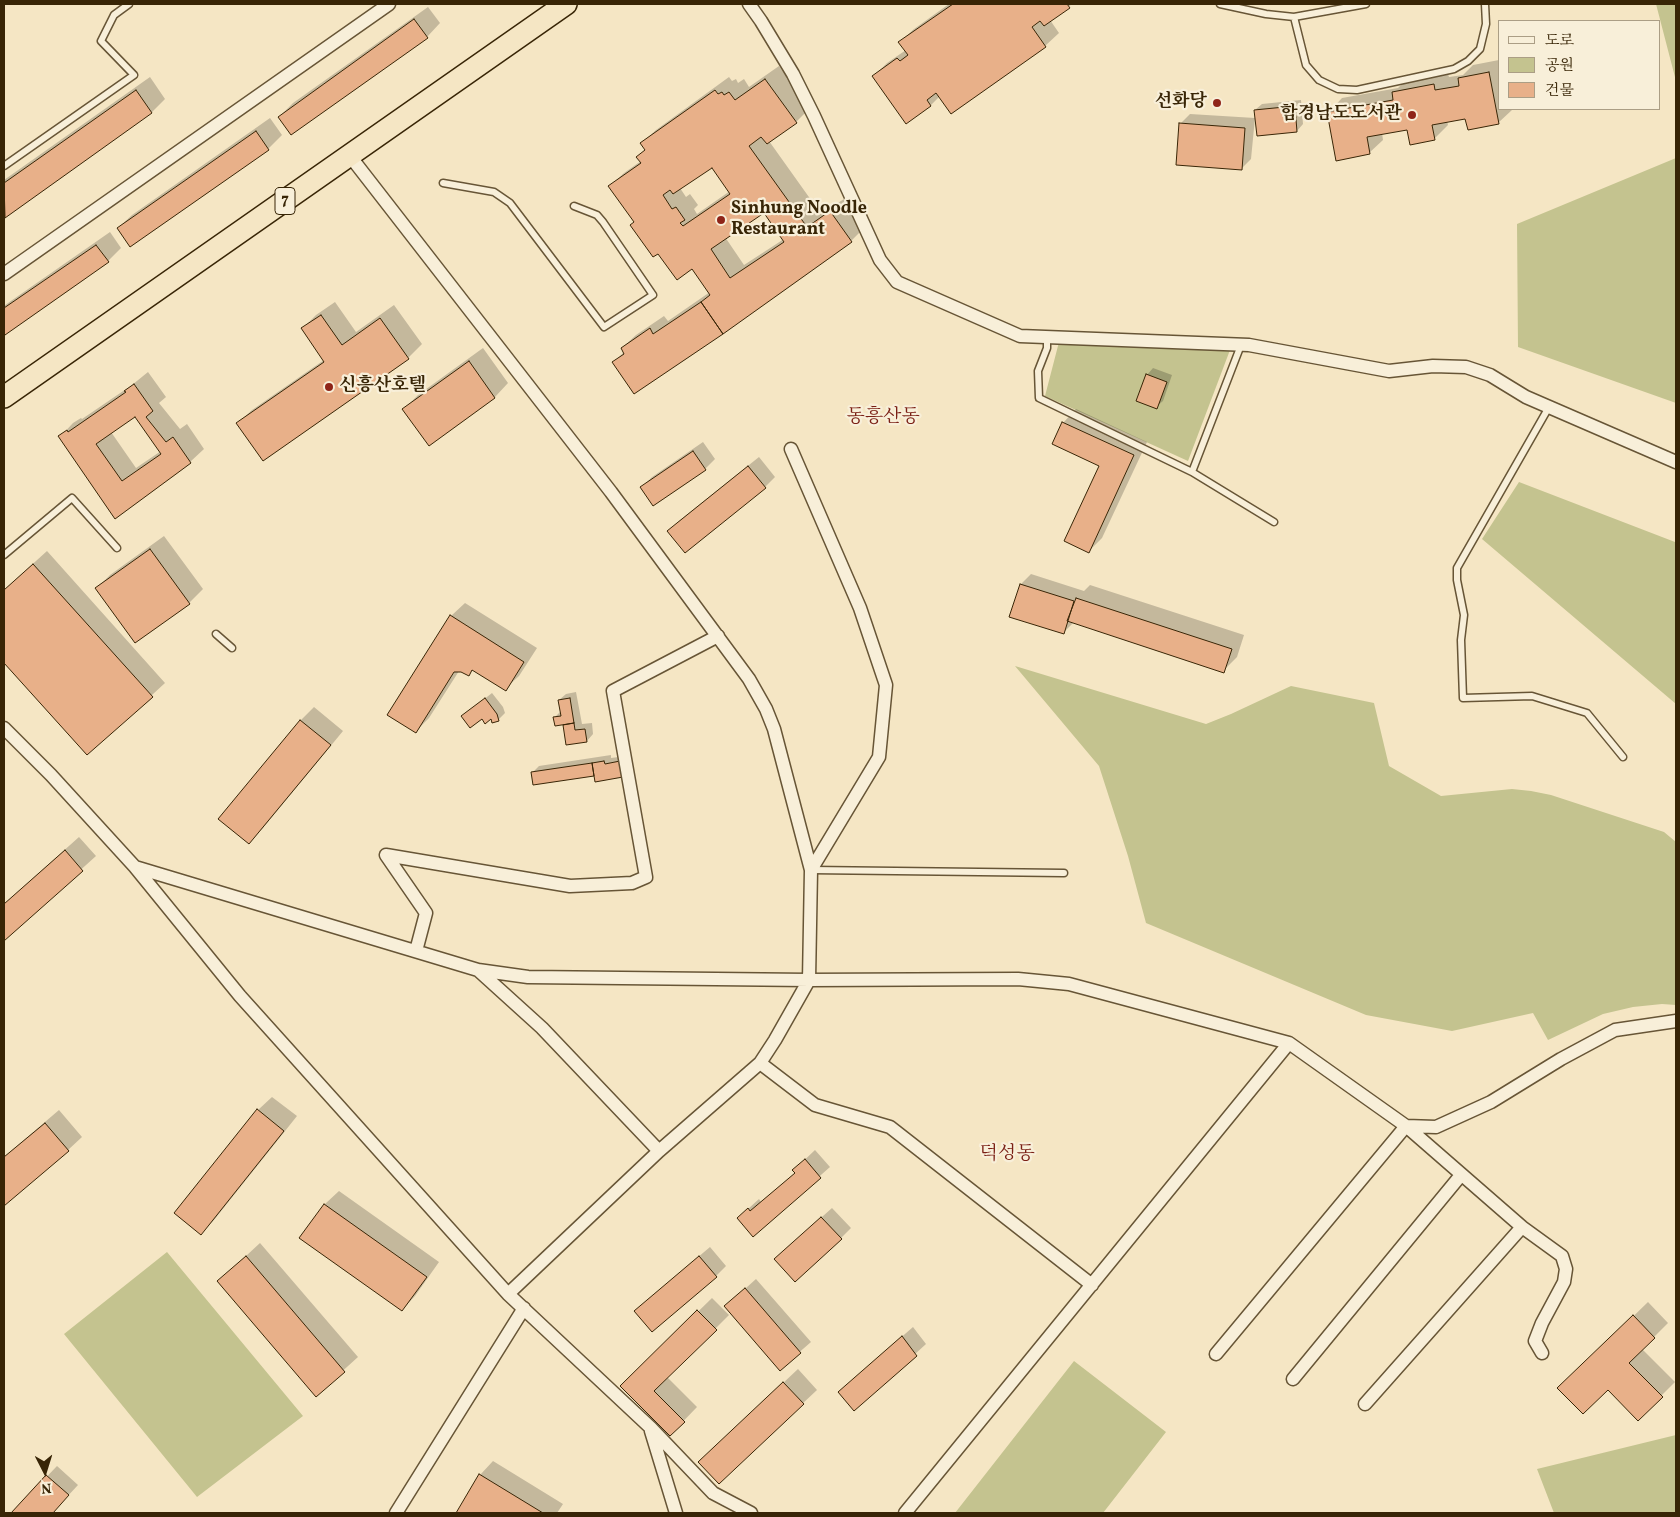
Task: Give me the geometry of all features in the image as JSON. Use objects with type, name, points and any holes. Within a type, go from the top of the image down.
[{"type":"highway","name":"7","points":[[4,397],[566,4]]},
{"type":"street","points":[[4,274],[390,4]]},
{"type":"street","points":[[749,4],[797,83],[880,260],[897,282],[1020,336],[1241,344],[1321,357],[1388,371],[1433,366],[1466,367],[1490,375],[1526,397],[1676,462]]},
{"type":"street","points":[[350,156],[611,492],[749,678],[774,729],[811,870],[808,980],[760,1063],[659,1151],[508,1294]]},
{"type":"street","points":[[792,449],[860,608],[886,685],[879,757],[811,870]]},
{"type":"street","points":[[416,951],[426,913],[386,855],[570,886],[632,883],[646,877],[613,691],[718,636]]},
{"type":"street","points":[[4,728],[51,775],[135,867],[240,996],[508,1294],[651,1428],[713,1494],[751,1513]]},
{"type":"street","points":[[135,867],[478,970],[528,977],[1046,980],[1069,984],[1289,1043],[1406,1126],[1522,1227],[1562,1256],[1566,1269],[1564,1282],[1542,1323],[1535,1341],[1542,1353]]},
{"type":"street","points":[[478,970],[542,1028],[659,1151]]},
{"type":"street","points":[[1406,1126],[1436,1127],[1491,1102],[1561,1059],[1615,1030],[1676,1022]]},
{"type":"street","points":[[905,1513],[1289,1043]]},
{"type":"street","points":[[760,1063],[815,1105],[890,1127],[1092,1285]]},
{"type":"street","points":[[1216,1354],[1406,1126]]},
{"type":"street","points":[[1293,1379],[1461,1175]]},
{"type":"street","points":[[1364,1404],[1522,1227]]},
{"type":"street","points":[[396,1513],[524,1308]]},
{"type":"street","points":[[651,1428],[676,1513]]},
{"type":"lane","points":[[4,166],[134,75],[100,41],[114,15],[129,4]]},
{"type":"lane","points":[[1220,4],[1266,14],[1294,17],[1366,4]]},
{"type":"lane","points":[[1294,17],[1306,65],[1320,80],[1338,89],[1357,90],[1454,69],[1468,61],[1480,49],[1486,24],[1485,4]]},
{"type":"lane","points":[[443,183],[494,192],[510,203],[604,327],[653,295],[597,215],[574,206]]},
{"type":"lane","points":[[1047,337],[1047,348],[1038,371],[1039,398],[1192,472],[1274,522]]},
{"type":"lane","points":[[1192,472],[1241,344]]},
{"type":"lane","points":[[1549,407],[1457,568],[1456,580],[1464,615],[1461,640],[1463,698],[1532,696],[1587,713],[1623,756]]},
{"type":"lane","points":[[4,555],[72,498],[116,548]]},
{"type":"lane","points":[[216,634],[232,648]]},
{"type":"lane","points":[[811,870],[1064,873]]},
{"type":"green space","points":[[1656,4],[1676,4],[1676,81]]},
{"type":"green space","points":[[1676,158],[1676,403],[1518,347],[1517,224]]},
{"type":"green space","points":[[1059,342],[1230,350],[1188,461],[1045,396]]},
{"type":"green space","points":[[1519,482],[1675,542],[1676,540],[1676,704],[1482,539]]},
{"type":"green space","points":[[1015,666],[1206,724],[1291,686],[1374,703],[1389,766],[1441,796],[1512,789],[1531,791],[1551,795],[1664,832],[1676,842],[1676,1005],[1662,1004],[1633,1007],[1603,1014],[1548,1040],[1533,1013],[1452,1031],[1366,1015],[1146,923],[1128,856],[1099,766]]},
{"type":"green space","points":[[167,1252],[303,1416],[197,1497],[64,1334]]},
{"type":"green space","points":[[1074,1361],[1166,1432],[1103,1513],[955,1513]]},
{"type":"green space","points":[[1676,1435],[1676,1513],[1554,1513],[1537,1469]]},
{"type":"building","points":[[953,4],[1067,4],[1070,8],[1044,26],[1040,21],[1032,27],[1046,47],[951,114],[936,93],[927,100],[931,106],[906,124],[872,76],[897,58],[900,61],[908,55],[898,42]]},
{"type":"building","points":[[414,19],[428,38],[291,135],[278,117]]},
{"type":"building","name":"함경남도도서관","points":[[1489,72],[1499,124],[1468,130],[1465,119],[1432,125],[1435,140],[1410,145],[1407,130],[1367,137],[1370,154],[1336,161],[1327,112],[1393,100],[1392,92],[1434,84],[1435,90],[1459,86],[1458,78]]},
{"type":"building","points":[[765,79],[797,123],[767,144],[761,137],[749,146],[807,227],[830,211],[852,242],[723,334],[701,302],[710,295],[692,269],[677,280],[658,254],[653,257],[630,225],[634,222],[608,186],[641,163],[636,157],[645,150],[640,143],[715,90],[718,94],[722,92],[724,95],[729,92],[735,100]],"holes":[[[712,168],[730,194],[683,226],[680,223],[685,220],[676,207],[672,209],[663,195],[670,190],[673,194]],[[764,213],[784,242],[730,278],[711,249]]]},
{"type":"building","points":[[136,90],[152,113],[5,218],[4,183]]},
{"type":"building","points":[[1295,106],[1297,132],[1257,136],[1254,110]]},
{"type":"building","points":[[1179,123],[1245,128],[1242,170],[1176,165]]},
{"type":"building","points":[[256,131],[269,150],[130,247],[117,228]]},
{"type":"building","points":[[96,245],[109,262],[5,335],[4,308]]},
{"type":"building","points":[[701,302],[723,334],[634,394],[612,362],[624,354],[621,348],[650,328],[653,334]]},
{"type":"building","points":[[321,315],[342,345],[380,318],[409,359],[263,461],[236,423],[324,362],[301,328]]},
{"type":"building","points":[[469,361],[495,398],[429,446],[402,409]]},
{"type":"building","points":[[1146,374],[1167,382],[1157,409],[1136,401]]},
{"type":"building","points":[[134,384],[153,411],[146,417],[166,442],[173,437],[191,463],[115,519],[58,436],[67,430],[68,432],[126,392],[124,391]],"holes":[[[135,417],[161,454],[122,481],[96,444]]]},
{"type":"building","points":[[1062,422],[1134,455],[1089,553],[1064,541],[1099,466],[1052,444]]},
{"type":"building","points":[[693,451],[706,470],[653,506],[640,487]]},
{"type":"building","points":[[748,466],[766,488],[685,553],[667,531]]},
{"type":"building","points":[[150,549],[190,604],[135,643],[95,588]]},
{"type":"building","points":[[33,564],[153,697],[87,755],[4,663],[4,590]]},
{"type":"building","points":[[1020,584],[1074,601],[1064,634],[1009,617]]},
{"type":"building","points":[[1076,598],[1232,649],[1224,673],[1067,621]]},
{"type":"building","points":[[450,615],[524,662],[506,691],[472,670],[469,676],[461,672],[454,672],[416,733],[387,715]]},
{"type":"building","points":[[485,698],[497,714],[499,721],[492,723],[491,719],[485,724],[482,719],[470,728],[461,716]]},
{"type":"building","points":[[570,698],[574,723],[555,726],[553,717],[561,716],[558,700]]},
{"type":"building","points":[[300,720],[331,745],[249,844],[218,819]]},
{"type":"building","points":[[574,723],[575,730],[585,729],[587,742],[566,745],[563,725]]},
{"type":"building","points":[[604,761],[605,764],[620,761],[623,777],[595,782],[592,763]]},
{"type":"building","points":[[592,763],[594,776],[533,785],[531,772]]},
{"type":"building","points":[[65,850],[83,871],[4,941],[4,904]]},
{"type":"building","points":[[257,1109],[284,1131],[201,1235],[174,1213]]},
{"type":"building","points":[[45,1123],[69,1151],[4,1206],[4,1157]]},
{"type":"building","points":[[805,1159],[821,1178],[753,1237],[737,1218],[748,1208],[750,1211],[795,1173],[792,1170]]},
{"type":"building","points":[[324,1204],[427,1277],[402,1311],[299,1238]]},
{"type":"building","points":[[821,1217],[842,1239],[795,1282],[774,1259]]},
{"type":"building","points":[[246,1256],[345,1372],[316,1397],[217,1281]]},
{"type":"building","points":[[699,1256],[717,1277],[652,1332],[634,1311]]},
{"type":"building","points":[[745,1288],[801,1353],[780,1371],[724,1306]]},
{"type":"building","points":[[697,1310],[717,1330],[654,1391],[685,1422],[670,1436],[620,1386]]},
{"type":"building","points":[[1633,1315],[1655,1338],[1629,1363],[1663,1397],[1638,1421],[1608,1390],[1583,1414],[1557,1388]]},
{"type":"building","points":[[902,1336],[917,1356],[854,1411],[838,1392]]},
{"type":"building","points":[[783,1382],[804,1404],[719,1484],[698,1462]]},
{"type":"building","points":[[479,1474],[543,1513],[456,1513]]},
{"type":"building","points":[[46,1475],[69,1495],[53,1513],[11,1513]]},
{"type":"place","name":"선화당","points":[[1217,103]]},
{"type":"place","name":"함경남도도서관","points":[[1412,115]]},
{"type":"place","name":"Sinhung Noodle Restaurant","points":[[721,220]]},
{"type":"place","name":"신흥산호텔","points":[[329,387]]},
{"type":"district","name":"동흥산동","points":[[883,419]]},
{"type":"district","name":"덕성동","points":[[1007,1156]]}]
